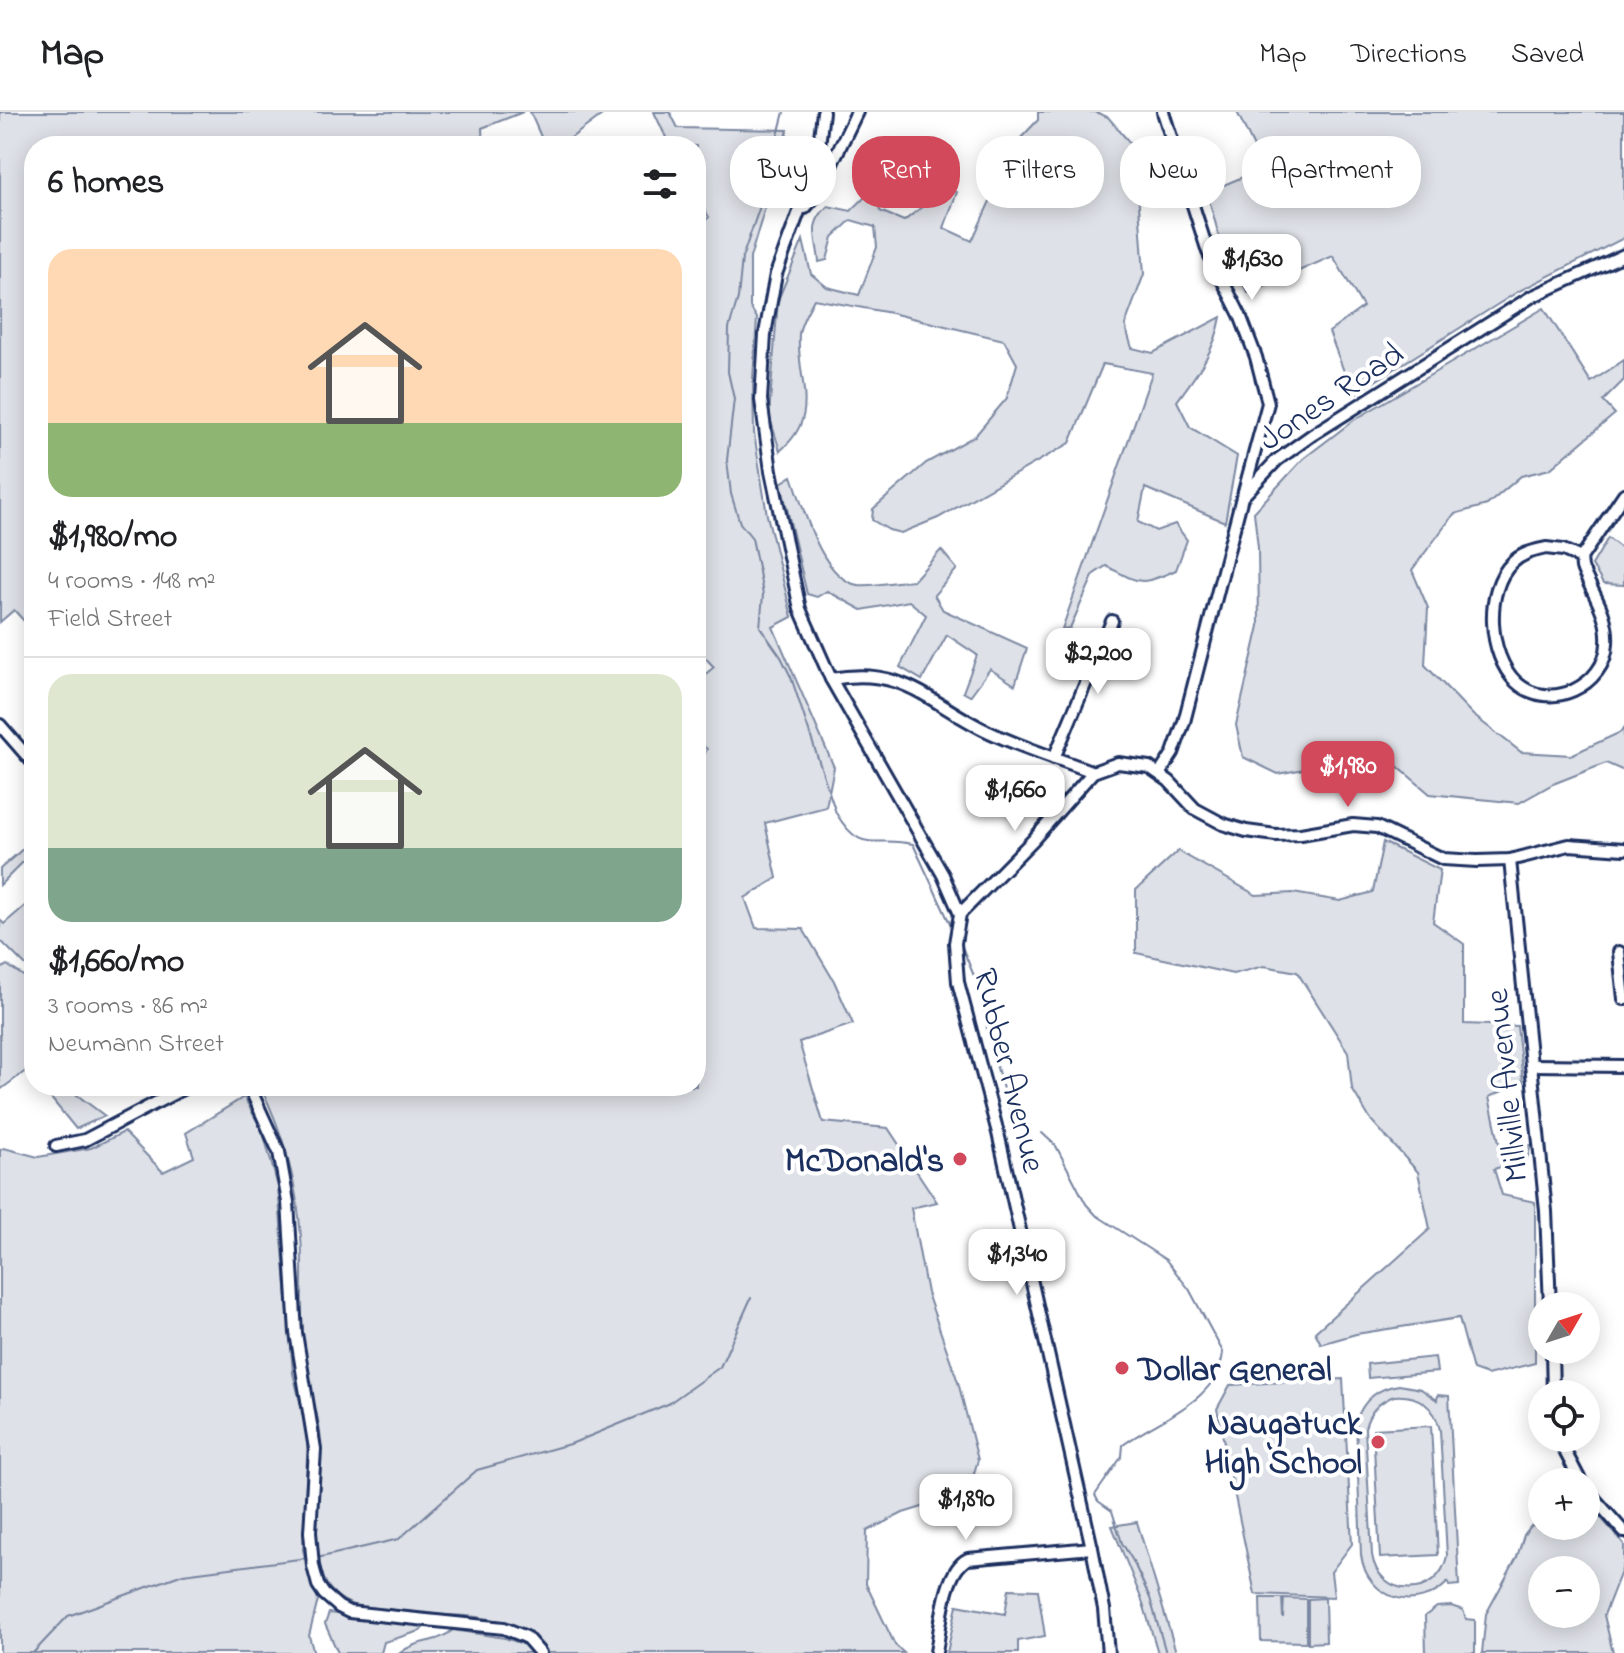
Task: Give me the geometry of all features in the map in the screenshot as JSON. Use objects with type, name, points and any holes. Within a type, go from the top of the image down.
[{"type":"street","name":"Rubber Avenue","points":[[823,112],[817,163],[776,274],[765,334],[761,400],[771,471],[800,609],[831,679],[952,890],[959,916],[955,943],[958,982],[998,1133],[1092,1548],[1104,1609],[1108,1653]]},
{"type":"street","points":[[801,212],[817,194],[857,112]]},
{"type":"street","points":[[1163,112],[1208,252],[1240,315],[1256,357],[1268,403],[1242,497]]},
{"type":"street","name":"Jones Road","points":[[1160,773],[1176,746],[1196,683],[1242,497],[1277,460],[1312,435],[1531,297],[1624,255]]},
{"type":"street","points":[[1581,558],[1554,549],[1529,552],[1514,561],[1503,573],[1496,588],[1494,608],[1499,651],[1507,671],[1530,691],[1554,696],[1585,685],[1604,661],[1608,645],[1607,625],[1582,568],[1581,558],[1624,494]]},
{"type":"street","points":[[1054,758],[1112,621]]},
{"type":"street","points":[[831,679],[865,675],[917,688],[988,732],[1093,772]]},
{"type":"street","points":[[0,725],[24,753]]},
{"type":"street","points":[[959,916],[1093,772],[1118,763],[1149,767],[1160,773],[1195,809],[1223,824],[1246,831],[1276,835],[1353,825],[1377,827],[1443,859],[1510,860],[1569,845],[1624,849]]},
{"type":"street","name":"Millville Avenue","points":[[1510,860],[1546,1211],[1549,1292]]},
{"type":"street","points":[[1619,952],[1624,999]]},
{"type":"street","points":[[1532,1065],[1624,1066]]},
{"type":"street","points":[[56,1146],[85,1140],[169,1096]]},
{"type":"street","points":[[254,1096],[279,1152],[288,1202],[296,1333],[314,1439],[310,1532],[318,1585],[330,1600],[349,1612],[504,1628],[526,1637],[540,1653]]},
{"type":"street","points":[[1600,1505],[1624,1532]]},
{"type":"street","points":[[936,1652],[950,1581],[959,1563],[968,1559],[1092,1548]]},
{"type":"shaded area","points":[[0,112],[523,112],[482,128],[482,136],[24,136],[24,621],[14,610],[0,622]]},
{"type":"shaded area","points":[[530,112],[606,112],[574,136],[541,136]]},
{"type":"shaded area","points":[[654,112],[670,112],[678,128],[788,130],[786,136],[730,136],[730,208],[765,208],[750,258],[750,307],[757,318],[754,433],[767,515],[792,617],[773,627],[834,767],[826,807],[765,823],[777,878],[745,898],[756,928],[803,929],[834,981],[853,1024],[799,1042],[823,1122],[888,1128],[937,1202],[911,1208],[927,1293],[958,1382],[978,1460],[968,1493],[903,1513],[867,1531],[866,1584],[895,1645],[904,1653],[547,1653],[527,1632],[500,1621],[366,1609],[340,1599],[324,1579],[317,1549],[320,1435],[302,1346],[299,1218],[293,1179],[264,1096],[706,1096],[706,674],[714,667],[706,659],[706,220],[709,217],[706,212],[706,136],[665,136]]},
{"type":"shaded area","points":[[1038,112],[1095,112],[1108,117],[1124,136],[1120,136],[1120,208],[1139,208],[1144,274],[1125,325],[1132,348],[1153,353],[1221,317],[1210,351],[1177,401],[1190,427],[1237,456],[1225,522],[1145,488],[1138,522],[1156,531],[1175,524],[1187,540],[1176,570],[1140,581],[1106,566],[1094,574],[1070,628],[1062,629],[1152,373],[1103,364],[1070,443],[938,518],[901,533],[872,520],[873,509],[926,463],[975,436],[1007,398],[1017,364],[1004,340],[891,313],[814,299],[799,334],[804,397],[801,424],[780,451],[769,415],[778,300],[803,240],[811,274],[827,287],[859,295],[877,247],[875,227],[851,220],[833,237],[827,260],[819,262],[815,225],[826,208],[851,211],[854,208],[880,208],[880,211],[904,221],[921,208],[951,208],[944,228],[972,241],[987,208],[1104,208],[1104,136],[1023,136],[1038,120]]},
{"type":"shaded area","points":[[1237,112],[1624,112],[1624,238],[1519,291],[1353,395],[1329,332],[1363,307],[1333,256],[1248,293],[1222,247],[1211,208],[1226,208],[1226,184],[1242,177],[1242,208],[1421,208],[1421,136],[1249,136]]},
{"type":"shaded area","points":[[1544,308],[1591,382],[1624,360],[1624,380],[1603,401],[1615,414],[1550,469],[1521,476],[1487,505],[1454,514],[1412,570],[1428,608],[1425,665],[1473,715],[1521,752],[1571,755],[1624,728],[1624,771],[1606,763],[1553,784],[1519,803],[1430,794],[1383,754],[1278,774],[1243,757],[1236,725],[1259,626],[1258,548],[1254,512],[1303,459],[1354,420]]},
{"type":"shaded area","points":[[792,476],[815,540],[834,570],[845,580],[858,585],[878,585],[914,580],[941,550],[957,569],[934,595],[943,610],[1027,648],[1015,685],[990,669],[970,696],[963,692],[977,655],[947,635],[922,680],[900,667],[926,615],[909,601],[862,610],[827,591],[817,597],[807,594],[781,483]]},
{"type":"shaded area","points":[[1608,538],[1624,550],[1624,585],[1603,584],[1592,565]]},
{"type":"shaded area","points":[[1383,842],[1440,870],[1433,922],[1464,944],[1464,1024],[1517,1026],[1523,1082],[1489,1097],[1501,1151],[1531,1145],[1527,1159],[1494,1169],[1502,1195],[1535,1202],[1535,1292],[1528,1292],[1528,1364],[1531,1364],[1487,1375],[1473,1370],[1459,1318],[1356,1334],[1321,1344],[1315,1332],[1430,1229],[1418,1172],[1370,1119],[1352,1089],[1348,1052],[1297,972],[1264,966],[1233,974],[1136,953],[1136,890],[1178,851],[1256,895],[1293,893],[1340,901],[1373,892]]},
{"type":"shaded area","points":[[24,848],[24,861],[0,885],[0,869]]},
{"type":"shaded area","points":[[24,907],[24,964],[0,940],[0,920],[4,924]]},
{"type":"shaded area","points":[[7,965],[24,976],[24,1072],[0,1090],[0,970]]},
{"type":"shaded area","points":[[49,1096],[78,1096],[105,1116],[76,1129]]},
{"type":"shaded area","points":[[244,1097],[263,1132],[278,1187],[293,1373],[308,1434],[303,1550],[318,1600],[309,1636],[314,1653],[0,1653],[0,1150],[4,1148],[38,1157],[91,1148],[124,1132],[163,1172],[194,1157],[186,1133]]},
{"type":"shaded area","points":[[1435,1357],[1437,1372],[1368,1378],[1367,1364]]},
{"type":"shaded area","points":[[1343,1379],[1352,1544],[1331,1572],[1334,1597],[1255,1594],[1217,1409],[1230,1385]]},
{"type":"shaded area","points":[[1399,1385],[1421,1389],[1437,1400],[1438,1395],[1449,1396],[1459,1585],[1449,1586],[1448,1582],[1422,1598],[1395,1597],[1383,1592],[1365,1570],[1361,1555],[1356,1421],[1372,1396]],"holes":[[[1403,1396],[1424,1403],[1438,1422],[1447,1556],[1432,1581],[1421,1587],[1409,1588],[1385,1580],[1372,1555],[1365,1428],[1372,1412],[1383,1401]]]},
{"type":"shaded area","points":[[1431,1426],[1438,1555],[1380,1558],[1373,1429]]},
{"type":"shaded area","points":[[1600,1517],[1624,1544],[1624,1564],[1604,1615],[1613,1653],[1482,1653],[1486,1614],[1517,1557],[1528,1530],[1528,1540],[1600,1540]]},
{"type":"shaded area","points":[[1137,1522],[1177,1653],[1158,1653],[1143,1603],[1112,1526]]},
{"type":"shaded area","points":[[1009,1589],[1038,1590],[1045,1636],[1018,1641],[1018,1653],[947,1653],[957,1605],[1005,1614]]},
{"type":"shaded area","points":[[1260,1598],[1282,1598],[1283,1618],[1284,1598],[1306,1599],[1306,1642],[1261,1641]]},
{"type":"shaded area","points":[[1325,1598],[1326,1642],[1308,1643],[1308,1599]]},
{"type":"shaded area","points":[[1451,1606],[1463,1610],[1466,1619],[1475,1620],[1475,1653],[1426,1653],[1425,1616],[1437,1607]]},
{"type":"shaded area","points":[[329,1613],[425,1626],[420,1631],[384,1642],[381,1653],[338,1653],[325,1624]]},
{"type":"shaded area","points":[[453,1630],[505,1638],[526,1645],[531,1653],[400,1653]]},
{"type":"waterway","points":[[784,112],[759,209],[742,258],[738,298],[729,328],[728,372],[734,399],[727,460],[731,494],[740,523],[752,538],[763,595],[760,627],[791,677],[836,813],[853,835],[861,839],[913,844],[953,930]]},
{"type":"waterway","points":[[960,942],[981,993],[989,1039],[1008,1107],[1014,1115]]},
{"type":"waterway","points":[[1042,1133],[1056,1146],[1086,1204],[1096,1215],[1166,1260],[1189,1289],[1223,1352],[1219,1369],[1199,1397],[1123,1445],[1122,1456],[1095,1495],[1112,1511],[1122,1543],[1150,1598],[1166,1653]]},
{"type":"waterway","points":[[317,1558],[399,1539],[477,1470],[573,1443],[668,1404],[720,1367],[751,1298]]},
{"type":"waterway","points":[[33,1653],[68,1616],[183,1574],[307,1558]]},
{"type":"place","name":"McDonald's","points":[[960,1159]]},
{"type":"place","name":"Dollar General","points":[[1122,1368]]},
{"type":"place","name":"Naugatuck High School","points":[[1378,1442]]}]
